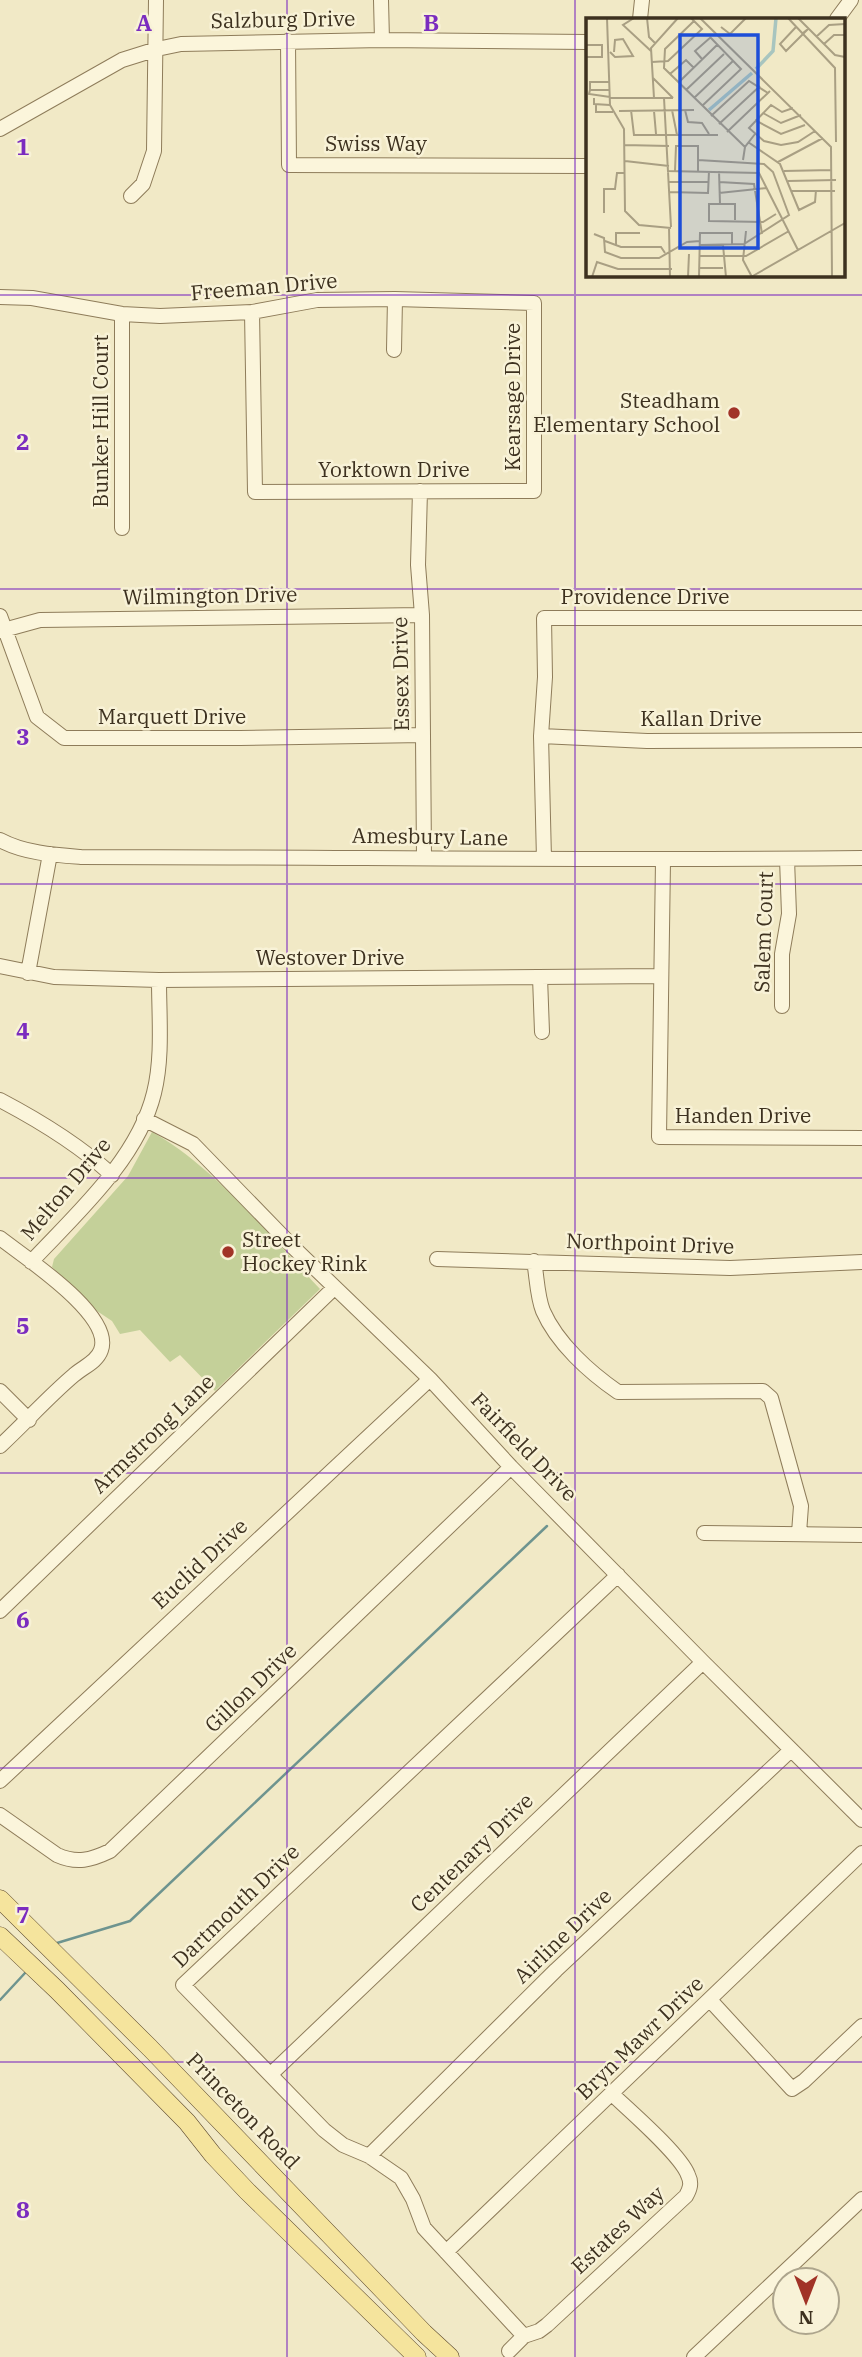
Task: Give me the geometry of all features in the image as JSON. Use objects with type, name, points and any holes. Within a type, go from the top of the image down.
[{"type":"main road","name":"Princeton Road","points":[[0,1899],[167,2065],[450,2357]]},
{"type":"main road","points":[[0,1936],[187,2122],[206,2147],[297,2241],[417,2357]]},
{"type":"main road","points":[[57,1990],[75,1974]]},
{"type":"main road","points":[[148,2082],[167,2065]]},
{"type":"main road","points":[[206,2147],[226,2127]]},
{"type":"street","points":[[131,196],[143,184],[154,151],[156,0]]},
{"type":"street","points":[[381,0],[382,40]]},
{"type":"street","points":[[640,18],[642,0]]},
{"type":"street","points":[[838,18],[851,0]]},
{"type":"street","name":"Salzburg Drive","points":[[0,129],[122,60],[181,44],[382,40],[586,41]]},
{"type":"street","name":"Swiss Way","points":[[288,41],[289,165],[586,166]]},
{"type":"street","name":"Freeman Drive","points":[[0,297],[33,298],[122,314],[160,316],[252,312],[317,300],[534,303]]},
{"type":"street","points":[[394,350],[395,299]]},
{"type":"street","name":"Kearsage Drive","points":[[534,303],[534,491]]},
{"type":"street","name":"Yorktown Drive","points":[[252,312],[255,492],[534,491]]},
{"type":"street","name":"Bunker Hill Court","points":[[122,314],[122,528]]},
{"type":"street","name":"Essex Drive","points":[[420,491],[418,565],[422,615],[424,857]]},
{"type":"street","name":"Wilmington Drive","points":[[1,625],[40,620],[422,615]]},
{"type":"street","name":"Providence Drive","points":[[544,859],[541,736],[545,677],[544,618],[862,618]]},
{"type":"street","name":"Marquett Drive","points":[[1,625],[37,717],[64,738],[423,734]]},
{"type":"street","name":"Kallan Drive","points":[[541,736],[647,741],[862,740]]},
{"type":"street","name":"Amesbury Lane","points":[[0,840],[11,846],[81,857],[424,857],[663,861],[862,858]]},
{"type":"street","points":[[27,973],[50,854]]},
{"type":"street","name":"Salem Court","points":[[782,1006],[782,954],[789,914],[787,859]]},
{"type":"street","points":[[661,976],[663,861]]},
{"type":"street","name":"Westover Drive","points":[[0,966],[54,977],[159,980],[661,976]]},
{"type":"street","name":"Handen Drive","points":[[661,976],[659,1137],[862,1138]]},
{"type":"street","points":[[540,977],[542,1031]]},
{"type":"street","name":"Melton Drive","points":[[32,1262],[112,1175],[144,1119],[154,1094],[158,1061],[159,980]]},
{"type":"street","points":[[0,1100],[33,1117],[88,1154],[112,1175]]},
{"type":"street","name":"Fairfield Drive","points":[[144,1119],[193,1144],[334,1288],[430,1379],[511,1467],[862,1820]]},
{"type":"street","points":[[0,1238],[65,1289],[85,1309],[99,1328],[102,1349],[94,1360],[73,1376],[0,1446]]},
{"type":"street","name":"Northpoint Drive","points":[[438,1259],[730,1268],[862,1262]]},
{"type":"street","points":[[534,1261],[542,1309],[556,1335],[601,1380],[618,1392],[763,1391],[771,1398],[801,1506],[799,1533]]},
{"type":"street","name":"Armstrong Lane","points":[[0,1611],[334,1288]]},
{"type":"street","name":"Euclid Drive","points":[[0,1781],[430,1379]]},
{"type":"street","points":[[0,1391],[29,1420]]},
{"type":"street","name":"Gillon Drive","points":[[0,1815],[57,1856],[68,1860],[83,1861],[110,1851],[511,1467]]},
{"type":"street","points":[[704,1533],[862,1535]]},
{"type":"street","name":"Dartmouth Drive","points":[[524,2336],[424,2228],[401,2178],[369,2156],[343,2146],[324,2130],[183,1985],[618,1576]]},
{"type":"street","name":"Centenary Drive","points":[[271,2074],[703,1662]]},
{"type":"street","name":"Airline Drive","points":[[369,2156],[556,1970],[791,1750]]},
{"type":"street","name":"Bryn Mawr Drive","points":[[446,2252],[862,1853]]},
{"type":"street","points":[[710,2000],[792,2089],[862,2026]]},
{"type":"street","name":"Estates Way","points":[[504,2355],[524,2336],[547,2325],[686,2196],[689,2190],[691,2183],[684,2166],[612,2094]]},
{"type":"street","points":[[694,2357],[862,2199]]},
{"type":"green space","points":[[152,1132],[220,1183],[320,1289],[215,1391],[180,1355],[170,1362],[140,1330],[120,1334],[112,1321],[94,1309],[52,1267],[54,1259],[128,1176]]},
{"type":"waterway","points":[[57,1943],[130,1921],[547,1526]]},
{"type":"waterway","points":[[0,2000],[25,1973]]},
{"type":"place","name":"Steadham Elementary School","points":[[734,413]]},
{"type":"place","name":"Street Hockey Rink","points":[[228,1252]]}]
